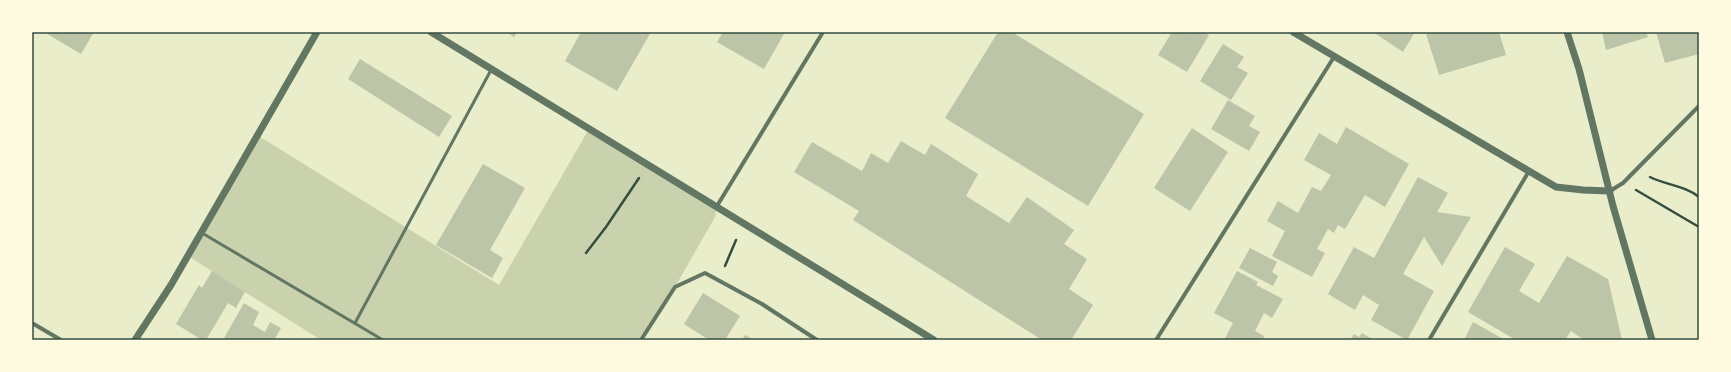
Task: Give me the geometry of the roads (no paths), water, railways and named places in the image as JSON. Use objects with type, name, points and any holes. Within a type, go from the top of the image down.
[{"type":"street","points":[[135,340],[171,285],[318,32]]},
{"type":"street","points":[[430,32],[934,340]]},
{"type":"street","points":[[717,206],[824,32]]},
{"type":"street","points":[[1293,32],[1556,187],[1610,191],[1623,184],[1699,106]]},
{"type":"street","points":[[1567,32],[1579,69],[1610,191],[1652,340]]},
{"type":"street","points":[[1156,340],[1334,57]]},
{"type":"street","points":[[1428,340],[1529,172]]},
{"type":"street","points":[[641,340],[675,287],[705,273],[762,304],[817,340]]},
{"type":"street","points":[[32,323],[62,340]]},
{"type":"lane","points":[[355,323],[491,70]]},
{"type":"lane","points":[[201,232],[383,340]]}]
